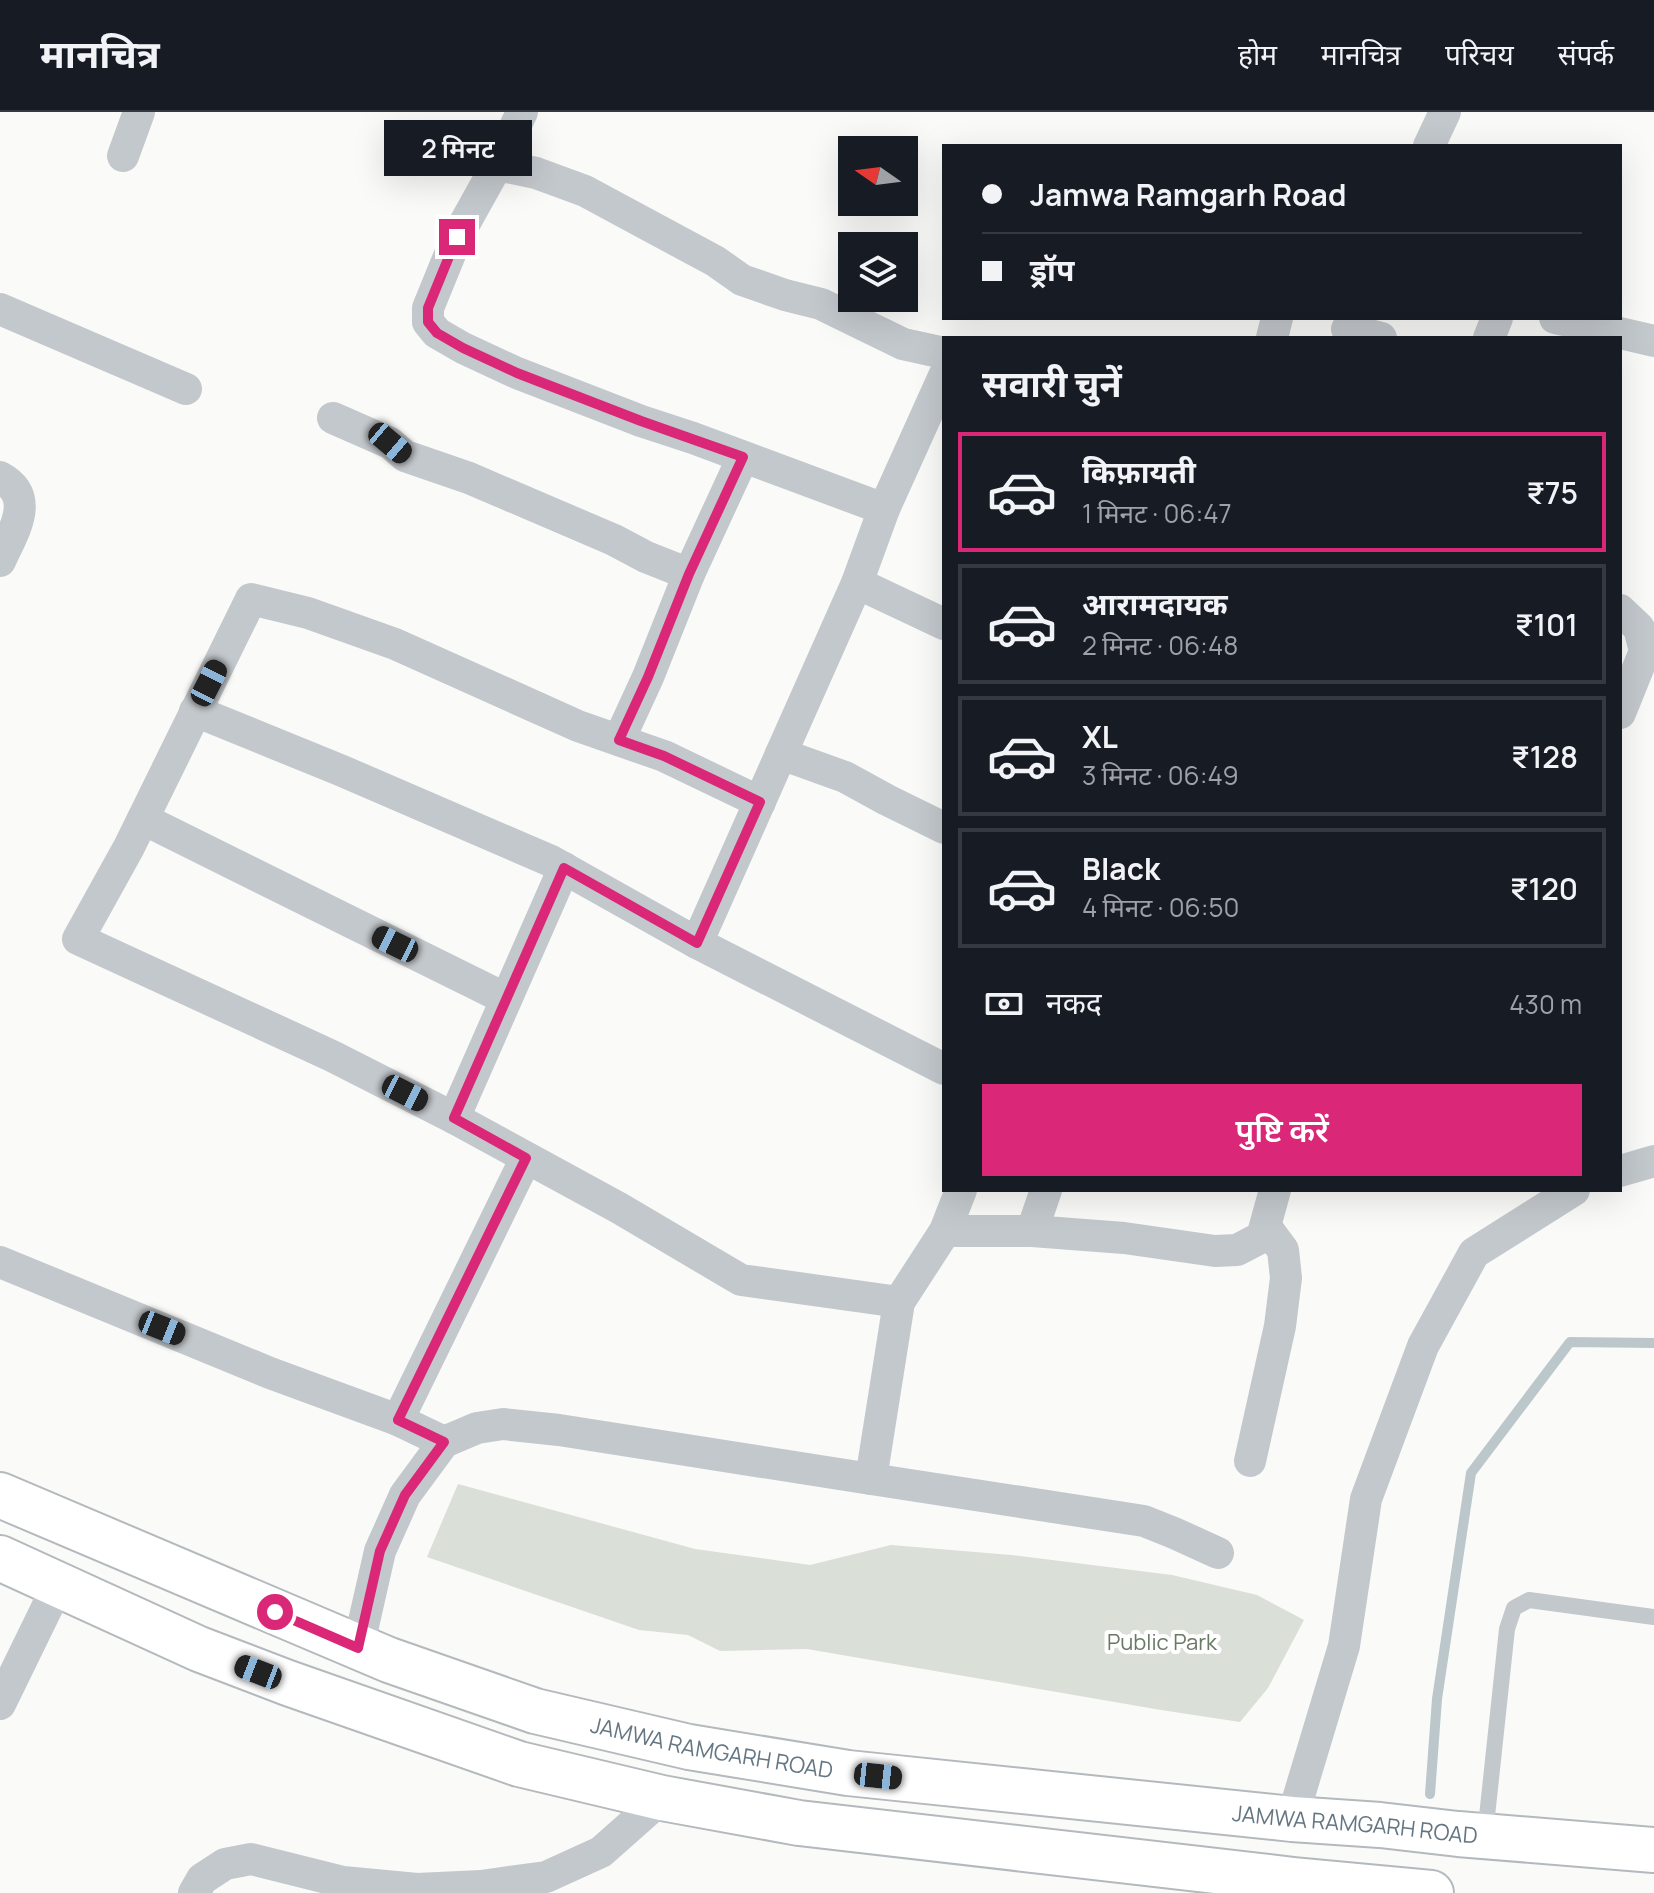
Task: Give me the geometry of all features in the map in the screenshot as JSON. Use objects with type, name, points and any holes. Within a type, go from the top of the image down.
[{"type":"highway","name":"JAMWA RAMGARH ROAD","points":[[0,1495],[373,1654],[535,1711],[689,1747],[848,1773],[1292,1819],[1654,1850]]},
{"type":"highway","points":[[0,1558],[199,1649],[288,1683],[519,1764],[662,1798],[799,1823],[1215,1882],[1369,1887],[1431,1893]]},
{"type":"highway","points":[[373,1654],[373,1713]]},
{"type":"street","points":[[123,156],[139,112]]},
{"type":"street","points":[[522,112],[457,237],[428,308],[428,322],[437,333],[517,373],[884,509]]},
{"type":"street","points":[[1430,144],[1445,112]]},
{"type":"street","points":[[497,165],[536,173],[585,191],[715,261],[742,280],[821,304],[903,344],[942,353]]},
{"type":"street","points":[[0,309],[186,389]]},
{"type":"street","points":[[1564,320],[1654,341]]},
{"type":"street","points":[[1347,328],[1374,336]]},
{"type":"street","points":[[697,943],[857,583],[884,509],[942,380]]},
{"type":"street","points":[[333,418],[390,443],[405,456],[469,478],[689,574]]},
{"type":"street","points":[[619,740],[689,574],[743,457]]},
{"type":"street","points":[[0,477],[15,488],[20,499],[19,518],[0,561]]},
{"type":"street","points":[[857,583],[942,623]]},
{"type":"street","points":[[760,802],[664,756],[578,726],[395,644],[308,613],[251,599],[143,819],[78,939],[332,1056],[454,1118],[619,1208],[741,1280],[899,1302]]},
{"type":"street","points":[[1622,612],[1639,628],[1645,651],[1622,708]]},
{"type":"street","points":[[195,711],[537,855],[697,943],[942,1068]]},
{"type":"street","points":[[781,754],[845,777],[942,827]]},
{"type":"street","points":[[143,819],[506,999]]},
{"type":"street","points":[[454,1118],[564,868]]},
{"type":"street","points":[[398,1420],[526,1158]]},
{"type":"street","points":[[1622,1170],[1654,1161]]},
{"type":"street","points":[[871,1479],[899,1302],[945,1231],[960,1192]]},
{"type":"street","points":[[1032,1231],[1045,1192]]},
{"type":"street","points":[[945,1231],[1032,1231],[1124,1238],[1215,1251],[1237,1250],[1262,1237],[1275,1192]]},
{"type":"street","points":[[1292,1819],[1344,1646],[1366,1499],[1423,1346],[1474,1253],[1571,1192]]},
{"type":"street","points":[[1250,1461],[1280,1326],[1286,1278],[1283,1250],[1266,1227]]},
{"type":"street","points":[[0,1262],[270,1373],[398,1420],[444,1442]]},
{"type":"street","points":[[373,1654],[380,1551],[405,1495],[444,1442],[477,1428],[503,1424],[559,1430],[1144,1521],[1218,1553]]},
{"type":"street","points":[[0,1704],[59,1583]]},
{"type":"street","points":[[194,1893],[202,1879],[225,1864],[251,1859],[343,1882],[417,1889],[481,1886],[546,1877],[601,1852],[662,1798]]},
{"type":"lane","points":[[1471,1835],[1507,1629],[1514,1608],[1529,1600],[1654,1617]]},
{"type":"green space","name":"Public Park","points":[[458,1484],[695,1549],[810,1565],[891,1545],[1011,1555],[1172,1575],[1257,1595],[1304,1620],[1268,1688],[1240,1722],[807,1649],[720,1651],[688,1635],[639,1630],[427,1557]]},
{"type":"waterway","points":[[1430,1794],[1437,1699],[1471,1473],[1570,1342],[1654,1343]]},
{"type":"route","points":[[275,1612],[358,1648],[380,1551],[405,1495],[444,1442],[398,1420],[526,1158],[454,1118],[564,868],[697,943],[760,802],[664,756],[619,740],[689,574],[743,457],[517,373],[437,333],[428,322],[428,308],[457,237]]}]
